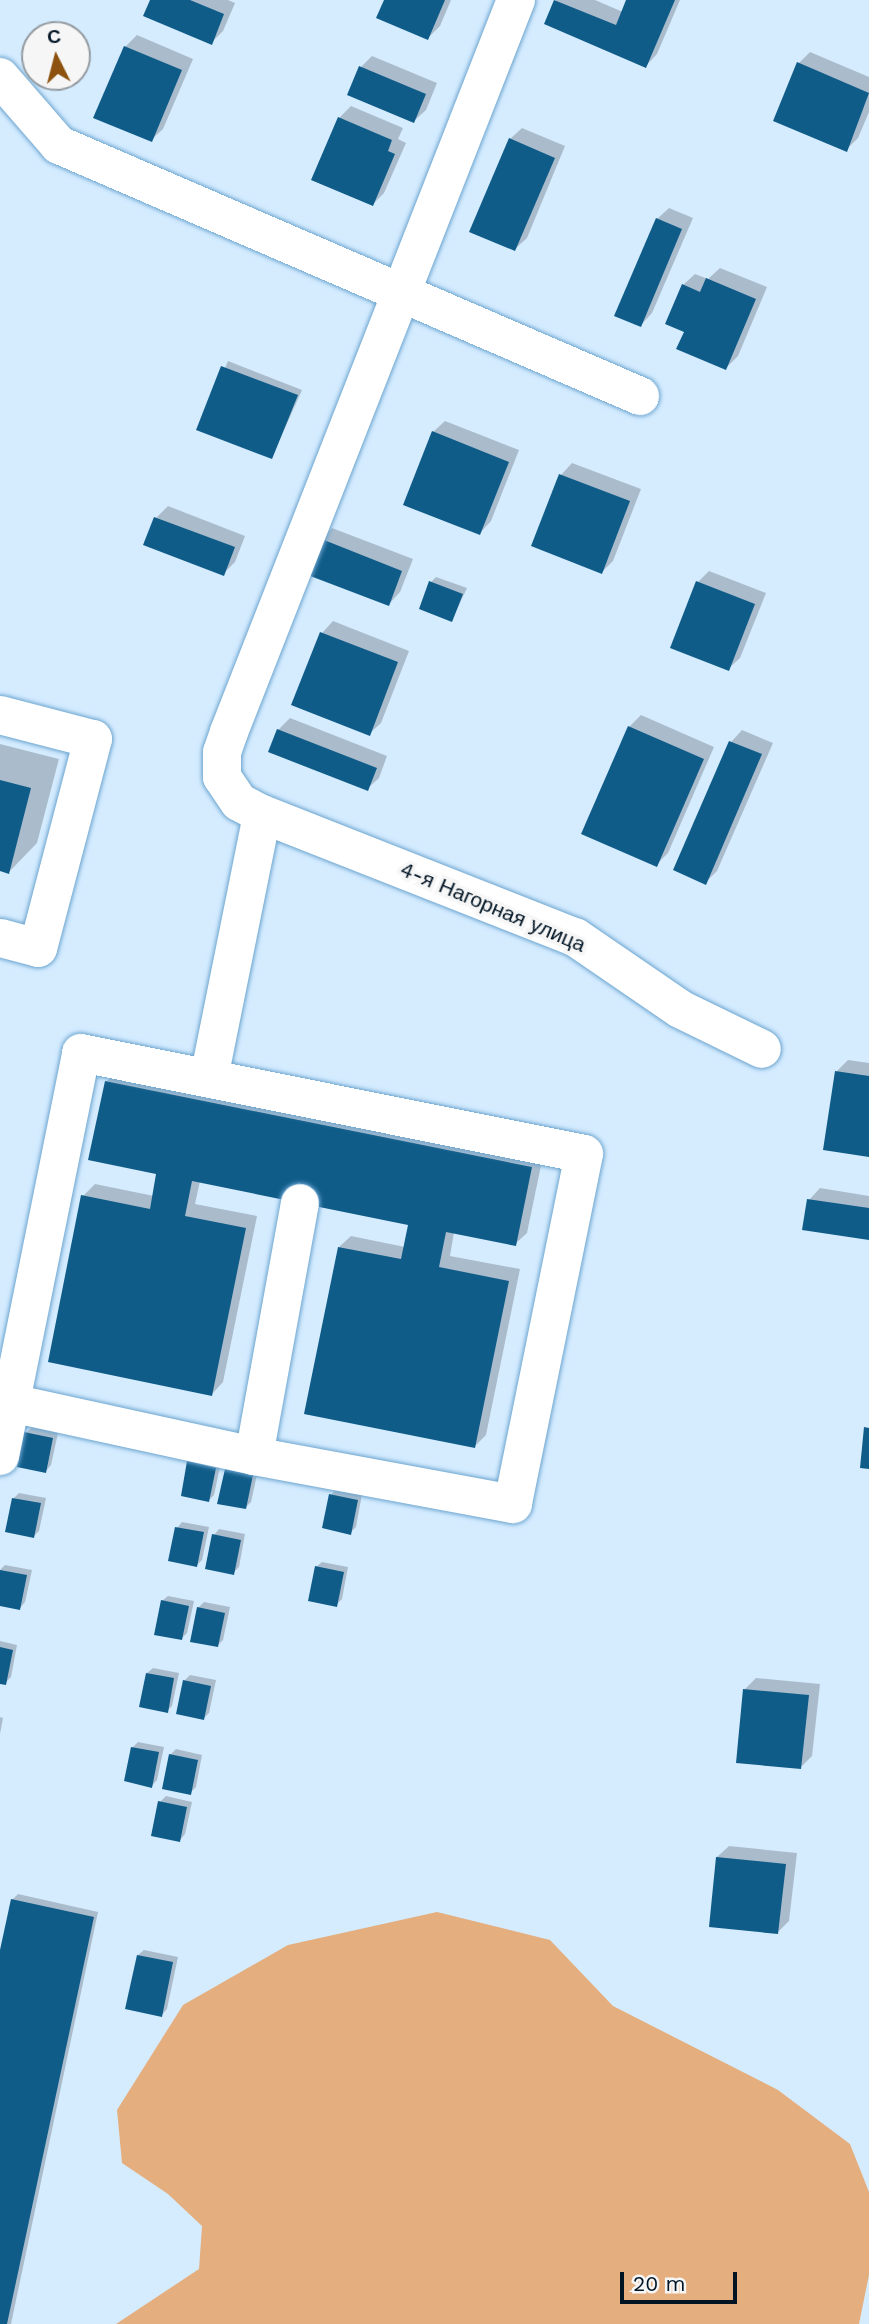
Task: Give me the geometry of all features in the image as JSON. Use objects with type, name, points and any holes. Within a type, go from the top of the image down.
[{"type":"street","points":[[400,296],[516,0]]},
{"type":"street","points":[[0,77],[59,145],[400,296],[640,396]]},
{"type":"street","name":"4-я Нагорная улица","points":[[400,296],[229,732],[222,752],[222,777],[239,802],[262,814],[575,937],[680,1009],[762,1049]]},
{"type":"street","points":[[0,715],[93,739],[38,948],[0,938]]},
{"type":"street","points":[[209,1078],[262,814]]},
{"type":"street","points":[[0,1456],[81,1053],[584,1154],[513,1504],[254,1456],[11,1403]]},
{"type":"street","points":[[254,1456],[300,1203]]},
{"type":"shaded area","points":[[437,1912],[550,1940],[613,2006],[778,2090],[850,2144],[869,2192],[869,2275],[859,2324],[116,2324],[199,2269],[202,2226],[168,2194],[122,2163],[117,2110],[183,2005],[288,1945]]},
{"type":"building","points":[[150,0],[190,0],[224,14],[212,45],[143,16]]},
{"type":"building","points":[[384,0],[445,0],[428,40],[376,18]]},
{"type":"building","points":[[554,0],[616,25],[626,0],[675,0],[646,68],[544,24]]},
{"type":"building","points":[[124,46],[182,70],[152,142],[93,118]]},
{"type":"building","points":[[797,62],[869,93],[847,152],[773,121]]},
{"type":"building","points":[[359,66],[426,94],[414,123],[347,95]]},
{"type":"building","points":[[338,117],[392,140],[388,151],[395,154],[373,206],[311,180]]},
{"type":"building","points":[[509,138],[555,158],[515,251],[469,232]]},
{"type":"building","points":[[656,218],[682,229],[641,327],[614,316]]},
{"type":"building","points":[[706,278],[756,299],[726,370],[676,349],[684,332],[665,324],[682,284],[700,292]]},
{"type":"building","points":[[221,366],[298,395],[272,459],[196,430]]},
{"type":"building","points":[[432,431],[509,462],[480,535],[403,505]]},
{"type":"building","points":[[559,474],[630,501],[602,574],[531,546]]},
{"type":"building","points":[[154,517],[235,547],[224,576],[143,545]]},
{"type":"building","points":[[319,538],[402,571],[389,606],[305,574]]},
{"type":"building","points":[[429,581],[463,594],[452,622],[419,609]]},
{"type":"building","points":[[696,581],[755,604],[729,671],[670,648]]},
{"type":"building","points":[[320,632],[398,662],[370,736],[291,705]]},
{"type":"building","points":[[628,726],[704,759],[657,867],[581,834]]},
{"type":"building","points":[[277,729],[377,768],[368,791],[268,752]]},
{"type":"building","points":[[729,741],[762,754],[706,885],[673,870]]},
{"type":"building","points":[[0,780],[31,788],[9,874],[0,871]]},
{"type":"building","points":[[835,1071],[869,1076],[869,1157],[823,1150]]},
{"type":"building","points":[[105,1081],[532,1167],[516,1246],[446,1232],[439,1267],[509,1281],[475,1448],[304,1414],[338,1247],[401,1259],[408,1225],[192,1181],[185,1216],[246,1228],[212,1396],[48,1362],[81,1195],[150,1209],[156,1174],[88,1160]]},
{"type":"building","points":[[807,1199],[869,1208],[869,1240],[802,1230]]},
{"type":"building","points":[[864,1427],[869,1428],[869,1469],[860,1468]]},
{"type":"building","points":[[24,1432],[53,1438],[46,1473],[17,1467]]},
{"type":"building","points":[[187,1461],[216,1468],[209,1502],[181,1496]]},
{"type":"building","points":[[225,1469],[253,1475],[246,1509],[217,1504]]},
{"type":"building","points":[[329,1494],[358,1500],[351,1535],[322,1528]]},
{"type":"building","points":[[12,1498],[41,1503],[34,1538],[5,1532]]},
{"type":"building","points":[[175,1527],[204,1532],[197,1567],[168,1561]]},
{"type":"building","points":[[212,1534],[241,1540],[234,1575],[205,1569]]},
{"type":"building","points":[[315,1566],[344,1572],[337,1607],[308,1601]]},
{"type":"building","points":[[0,1570],[27,1575],[20,1610],[0,1606]]},
{"type":"building","points":[[161,1600],[189,1606],[182,1640],[154,1635]]},
{"type":"building","points":[[197,1607],[225,1613],[218,1647],[190,1642]]},
{"type":"building","points":[[0,1647],[13,1650],[6,1685],[0,1684]]},
{"type":"building","points":[[146,1673],[174,1678],[168,1713],[139,1707]]},
{"type":"building","points":[[183,1680],[211,1686],[204,1720],[176,1714]]},
{"type":"building","points":[[743,1689],[809,1695],[801,1769],[736,1763]]},
{"type":"building","points":[[131,1747],[159,1752],[152,1788],[124,1781]]},
{"type":"building","points":[[169,1754],[198,1760],[191,1795],[162,1789]]},
{"type":"building","points":[[158,1801],[187,1807],[180,1842],[151,1836]]},
{"type":"building","points":[[716,1857],[786,1864],[778,1934],[709,1927]]},
{"type":"building","points":[[11,1899],[94,1917],[7,2324],[0,2324],[0,1950]]},
{"type":"building","points":[[137,1955],[173,1962],[162,2017],[125,2009]]}]
